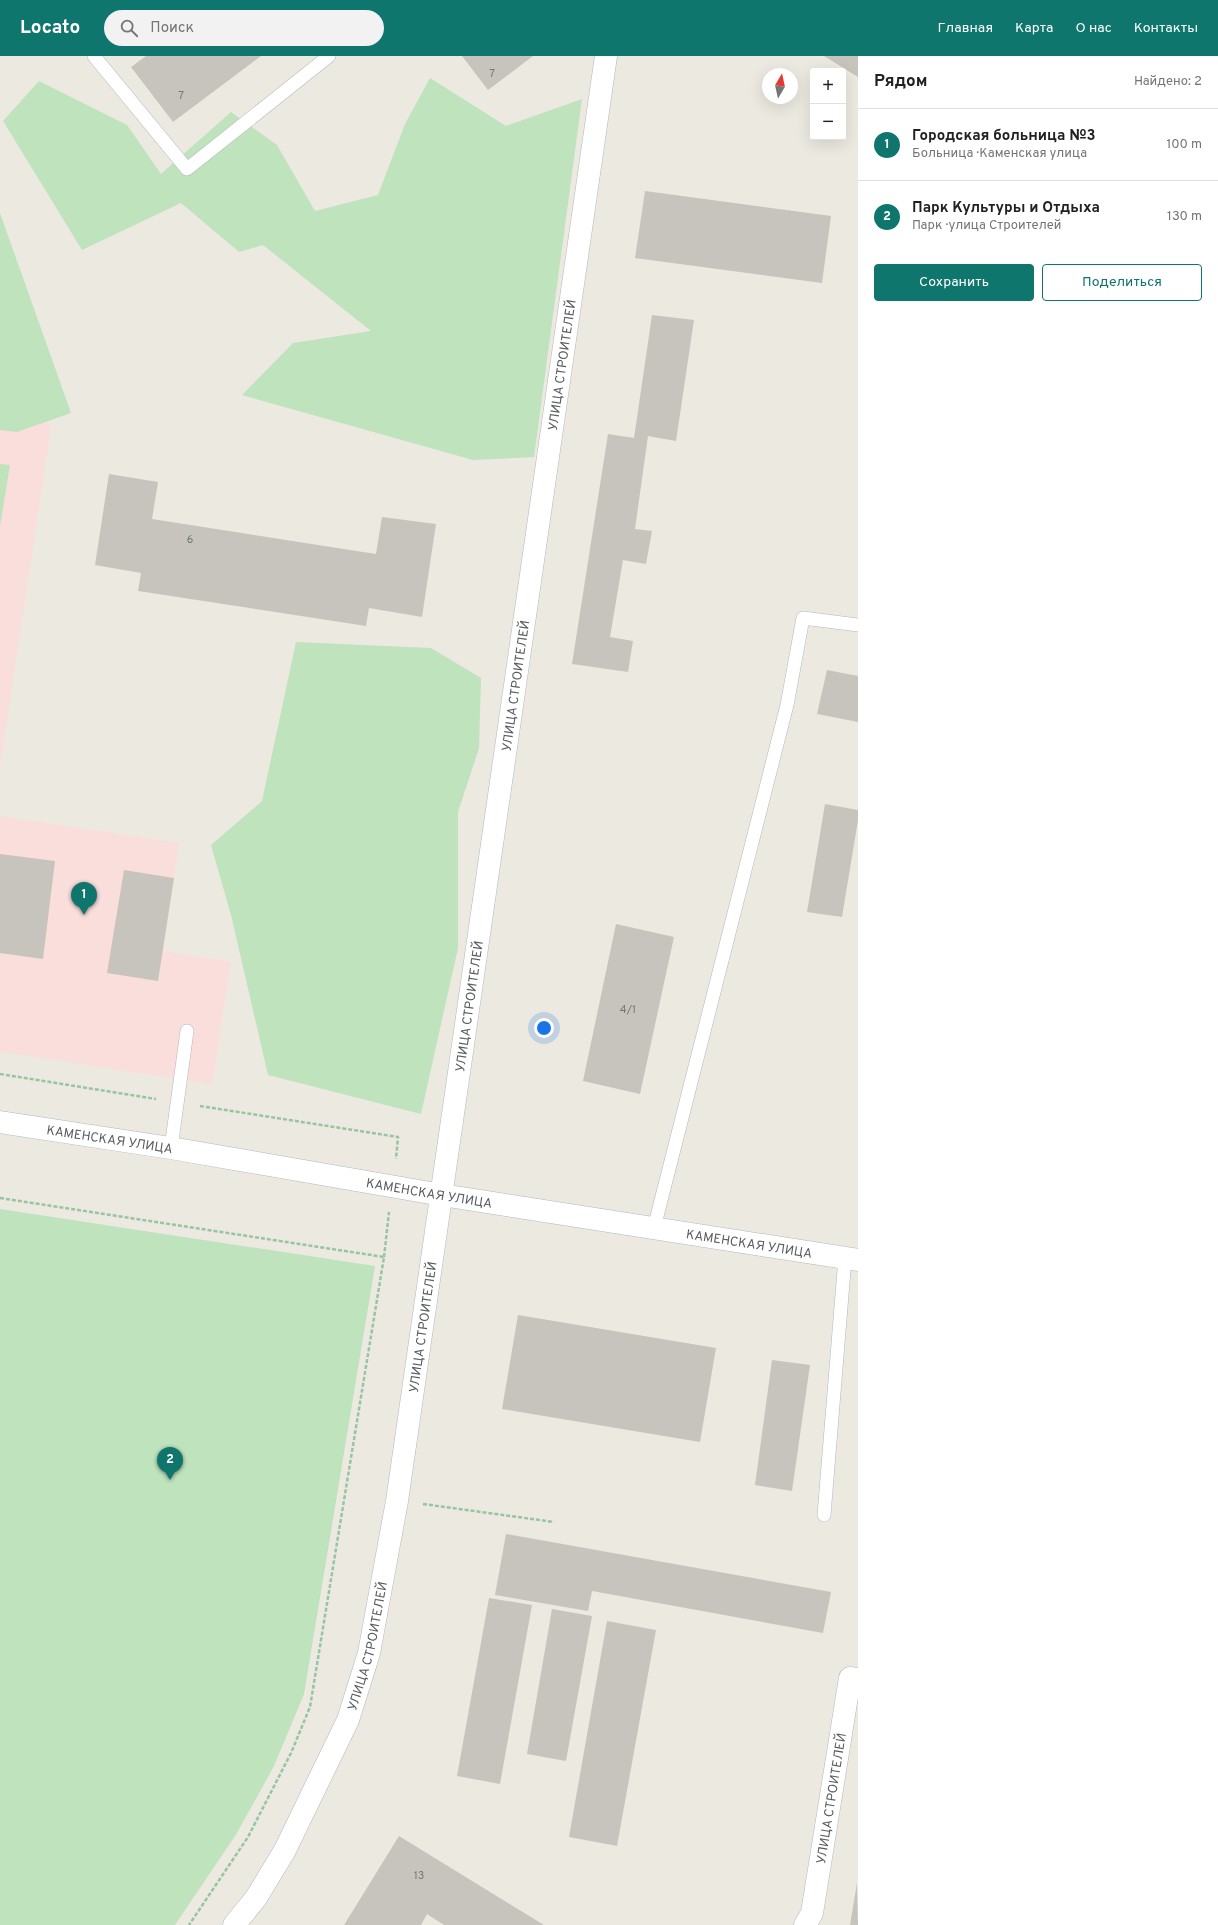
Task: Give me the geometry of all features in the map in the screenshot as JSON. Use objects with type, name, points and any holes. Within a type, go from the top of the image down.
[{"type":"street","name":"УЛИЦА СТРОИТЕЛЕЙ","points":[[234,1925],[256,1898],[284,1850],[348,1720],[370,1653],[397,1501],[606,56]]},
{"type":"street","name":"КАМЕНСКАЯ УЛИЦА","points":[[0,1122],[171,1148],[442,1195],[852,1259]]},
{"type":"street","name":"УЛИЦА СТРОИТЕЛЕЙ","points":[[805,1925],[812,1914],[850,1678],[858,1679]]},
{"type":"lane","points":[[94,56],[187,168],[329,56]]},
{"type":"lane","points":[[654,1228],[787,705],[803,618],[858,625]]},
{"type":"lane","points":[[171,1148],[187,1031]]},
{"type":"lane","points":[[824,1515],[852,1259]]},
{"type":"path","points":[[0,1074],[398,1137],[384,1257],[310,1707],[291,1752],[248,1837],[189,1925]]},
{"type":"path","points":[[0,1198],[384,1257]]},
{"type":"path","points":[[397,1501],[554,1522]]},
{"type":"shaded area","points":[[0,381],[51,427],[0,767]]},
{"type":"shaded area","points":[[0,816],[179,843],[163,951],[231,962],[212,1084],[0,1052]]},
{"type":"green space","points":[[430,78],[506,126],[582,99],[534,457],[473,460],[242,395],[293,343],[371,331],[263,245],[239,252],[181,203],[82,250],[3,121],[39,81],[127,125],[161,174],[231,112],[277,145],[315,211],[378,195],[405,124]]},
{"type":"green space","points":[[0,213],[71,413],[17,432],[0,430]]},
{"type":"green space","points":[[0,464],[10,465],[0,526]]},
{"type":"green space","points":[[296,642],[431,648],[481,678],[479,748],[458,812],[458,948],[421,1114],[268,1075],[231,915],[211,845],[262,801]]},
{"type":"green space","points":[[0,1209],[375,1266],[304,1694],[274,1766],[237,1833],[175,1925],[0,1925]]},
{"type":"building","points":[[146,56],[261,56],[173,122],[131,67]]},
{"type":"building","points":[[462,56],[533,56],[488,90]]},
{"type":"building","points":[[824,56],[858,56],[858,77],[846,70],[846,68],[843,68]]},
{"type":"building","points":[[645,191],[831,216],[822,283],[635,258]]},
{"type":"building","points":[[652,315],[694,320],[676,441],[648,436],[635,529],[652,531],[646,564],[623,560],[610,637],[633,641],[628,672],[572,664],[608,434],[634,438]]},
{"type":"building","points":[[109,474],[158,482],[152,519],[376,554],[382,517],[436,524],[422,617],[369,608],[366,626],[138,591],[141,573],[95,565]]},
{"type":"building","points":[[827,670],[858,676],[858,722],[817,714]]},
{"type":"building","points":[[825,804],[858,810],[858,820],[842,917],[807,912]]},
{"type":"building","points":[[0,854],[55,861],[43,959],[0,953]]},
{"type":"building","points":[[124,870],[174,878],[158,981],[107,973]]},
{"type":"building","points":[[616,924],[674,937],[640,1094],[583,1081]]},
{"type":"building","points":[[518,1315],[716,1348],[700,1442],[502,1409]]},
{"type":"building","points":[[772,1360],[810,1365],[792,1491],[755,1485]]},
{"type":"building","points":[[506,1534],[831,1592],[823,1633],[592,1591],[588,1611],[495,1595]]},
{"type":"building","points":[[489,1598],[532,1605],[500,1784],[457,1776]]},
{"type":"building","points":[[552,1609],[592,1616],[566,1761],[527,1754]]},
{"type":"building","points":[[607,1621],[656,1630],[617,1846],[569,1837]]},
{"type":"building","points":[[399,1836],[544,1925],[444,1925],[427,1914],[421,1925],[344,1925]]},
{"type":"building","points":[[857,1883],[858,1925],[850,1925]]},
{"type":"place","name":"Городская больница №3","points":[[84,915]]},
{"type":"place","name":"Парк Культуры и Отдыха","points":[[170,1480]]}]
